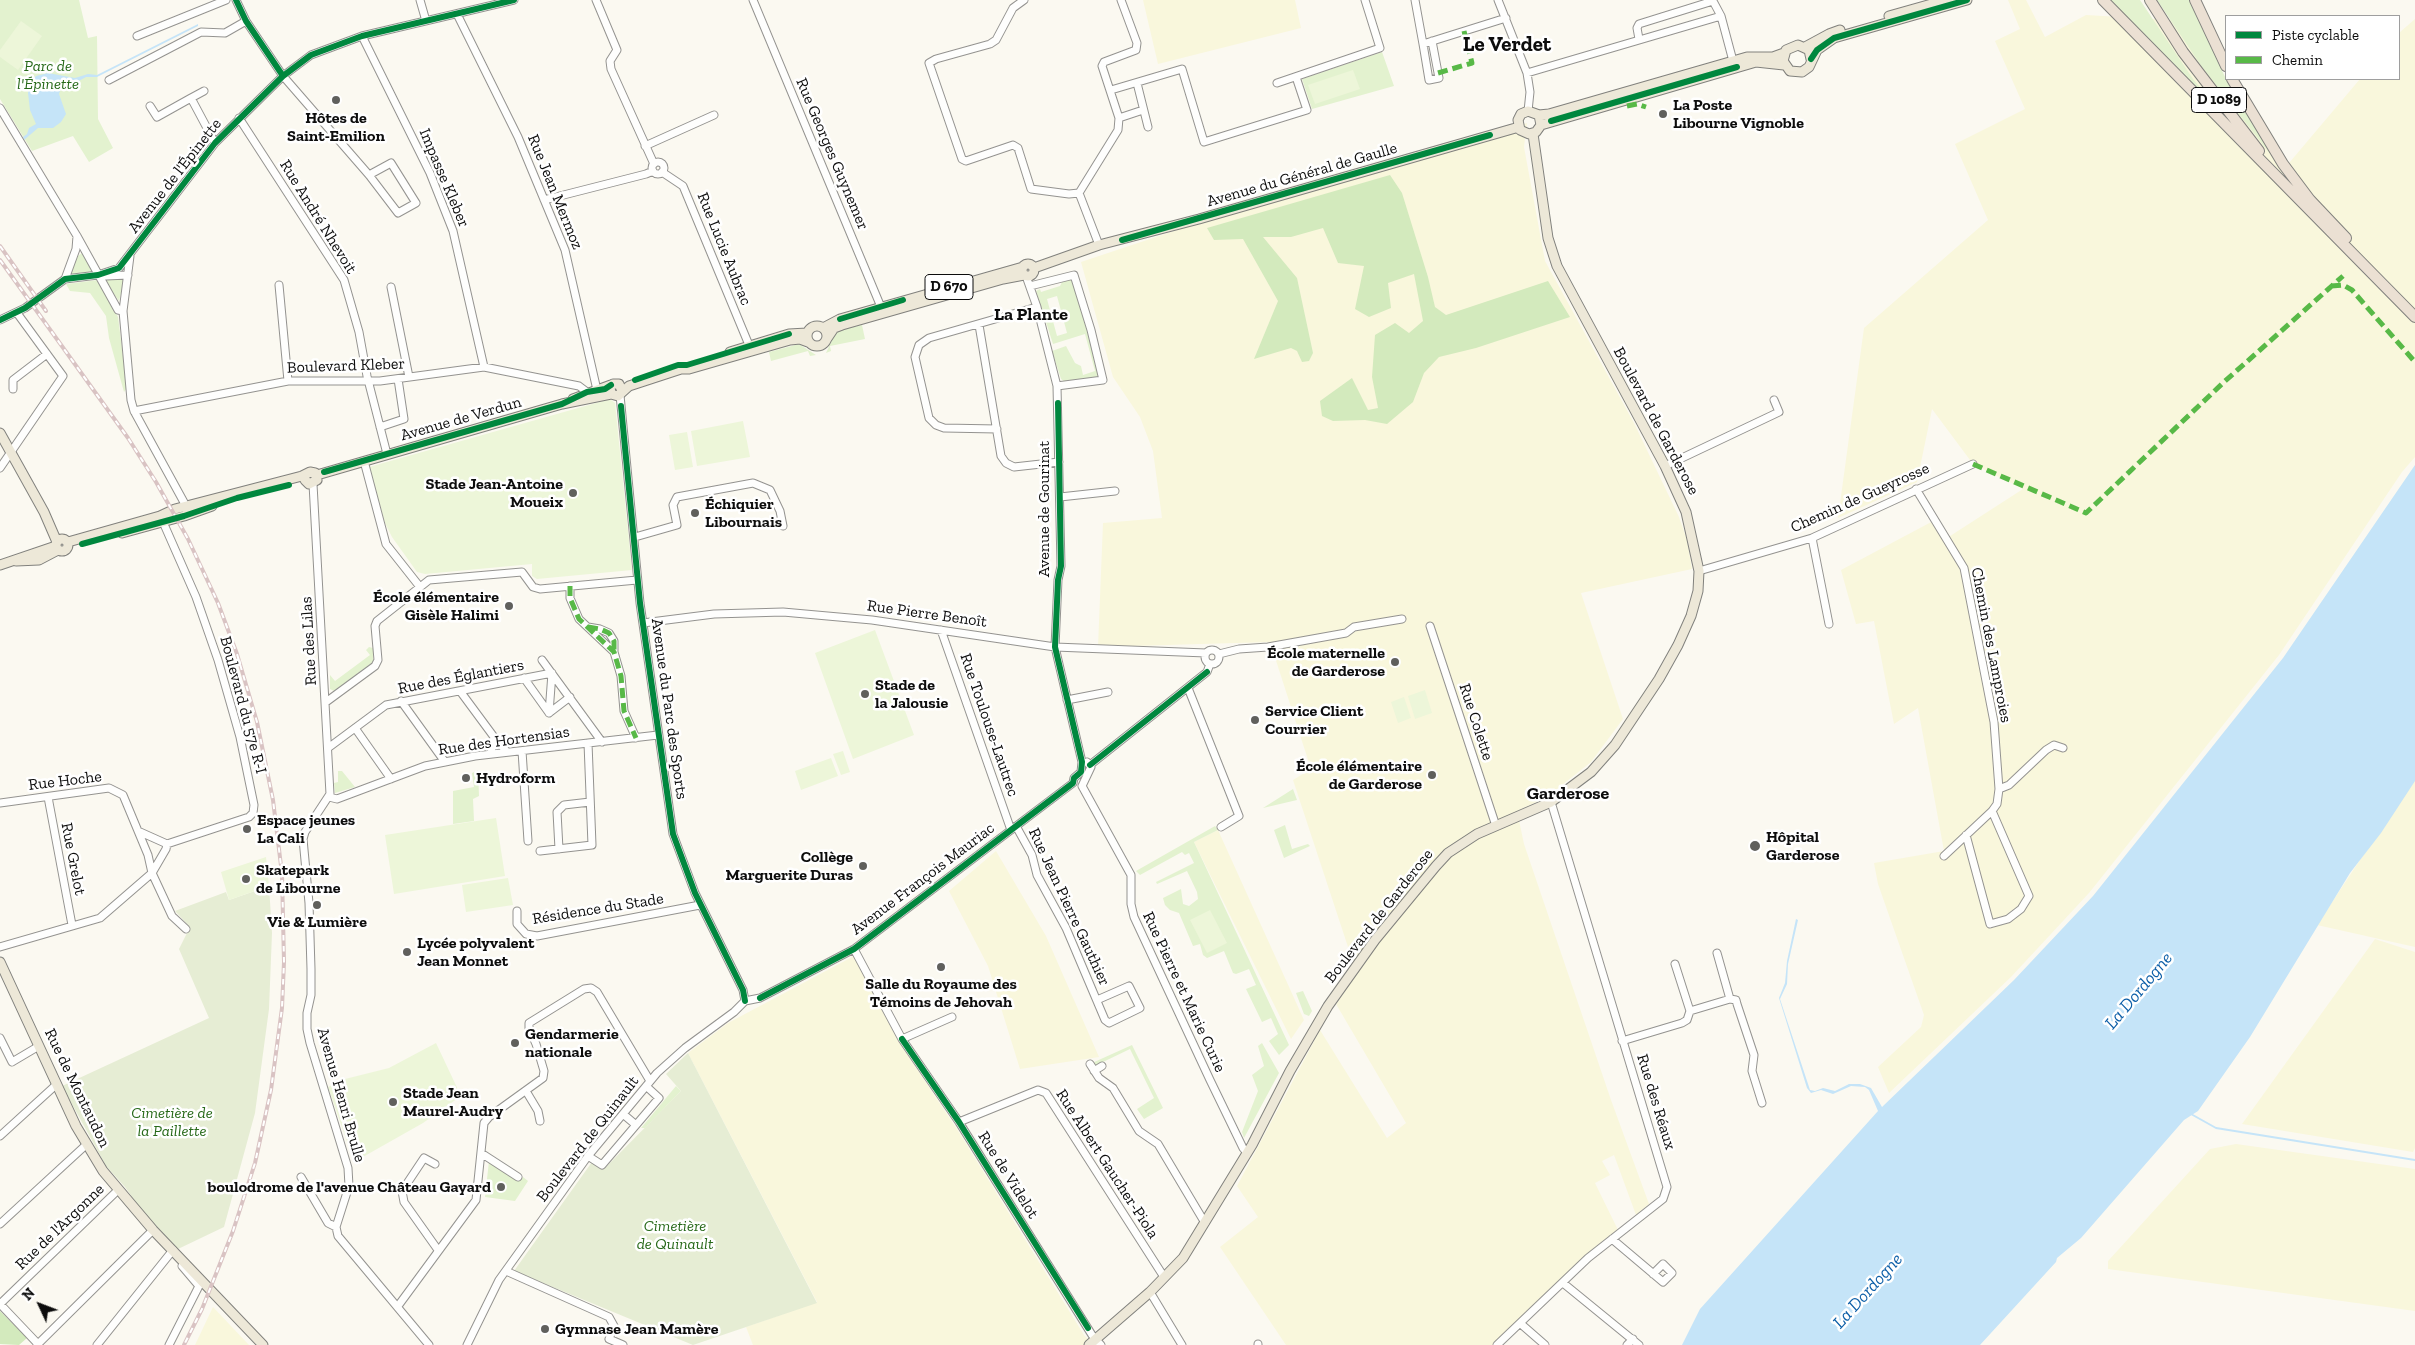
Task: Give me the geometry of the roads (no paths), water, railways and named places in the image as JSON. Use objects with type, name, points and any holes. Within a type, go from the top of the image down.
[{"type":"highway","points":[[2103,0],[2294,195]]},
{"type":"highway","name":"D 1089","points":[[2150,0],[2183,52],[2294,195],[2415,317]]},
{"type":"highway","points":[[2195,0],[2225,64]]},
{"type":"highway","points":[[2233,80],[2283,164],[2310,200],[2374,268],[2401,303]]},
{"type":"main road","points":[[1540,120],[1747,57],[1774,57],[1784,53],[1793,45],[1805,47],[1829,34],[1946,0]]},
{"type":"main road","points":[[1540,120],[1756,62],[1784,65],[1793,73],[1802,72],[1809,67],[1811,59],[1817,50],[1834,38],[1968,0]]},
{"type":"main road","points":[[1805,47],[1811,59]]},
{"type":"main road","points":[[1784,53],[1784,65]]},
{"type":"main road","points":[[1528,111],[1540,120],[1538,130],[1532,134],[1526,134],[1519,127],[1519,117],[1528,111]]},
{"type":"main road","name":"Avenue du Général de Gaulle","points":[[826,340],[834,328],[1027,272],[1098,245],[1199,219],[1519,127]]},
{"type":"main road","name":"Boulevard de Garderose","points":[[1095,1343],[1150,1292],[1183,1258],[1247,1153],[1314,1029],[1356,966],[1448,854],[1477,834],[1551,802],[1596,767],[1619,738],[1654,686],[1685,629],[1694,604],[1699,571],[1686,512],[1665,466],[1575,302],[1553,257],[1545,224],[1532,134]]},
{"type":"main road","name":"Avenue du Général de Gaulle","points":[[823,328],[840,319],[881,307],[1027,272]]},
{"type":"main road","points":[[617,390],[749,345],[789,334],[807,338],[813,346],[819,346],[826,340],[827,333],[823,328],[813,326],[807,338]]},
{"type":"main road","points":[[617,390],[666,373],[689,369],[790,340],[807,338]]},
{"type":"main road","name":"Avenue de Verdun","points":[[562,404],[587,392],[617,390]]},
{"type":"main road","name":"Avenue de Verdun","points":[[308,480],[317,480],[316,475],[387,454],[617,390]]},
{"type":"main road","points":[[0,433],[62,544]]},
{"type":"main road","points":[[62,544],[163,522],[237,498],[308,480]]},
{"type":"main road","points":[[0,565],[10,562],[39,560],[62,544],[186,506],[308,480]]},
{"type":"main road","name":"Rue de Montaudon","points":[[0,962],[76,1126],[102,1171],[202,1284],[215,1292],[234,1316],[263,1345]]},
{"type":"street","points":[[137,36],[226,0]]},
{"type":"street","points":[[236,0],[246,21],[282,76],[370,175],[398,213],[416,203],[391,162],[370,175]]},
{"type":"street","points":[[420,0],[426,21]]},
{"type":"street","name":"Avenue de l'Épinette","points":[[98,275],[119,268],[215,143],[282,76],[311,56],[362,36],[514,0]]},
{"type":"street","points":[[544,200],[646,174],[654,167],[612,69],[610,61],[617,50],[596,0]]},
{"type":"street","name":"Rue Georges Guynemer","points":[[753,0],[881,307]]},
{"type":"street","points":[[1024,0],[1013,8],[996,40],[990,44],[936,59],[929,63],[962,159],[966,161],[1013,145],[1018,148],[1031,188],[1069,194],[1079,193]]},
{"type":"street","points":[[1079,193],[1118,130],[1119,118],[1102,66],[1104,62],[1136,50],[1137,43],[1121,0]]},
{"type":"street","points":[[1277,83],[1380,48],[1365,0]]},
{"type":"street","points":[[1414,0],[1430,80],[1439,78],[1432,40]]},
{"type":"street","points":[[1498,0],[1527,73],[1530,92],[1528,111]]},
{"type":"street","points":[[1639,39],[1637,28],[1639,24],[1714,2],[1733,61]]},
{"type":"street","name":"Rue Jean Mermoz","points":[[457,14],[518,137],[565,250],[597,390]]},
{"type":"street","points":[[1527,73],[1720,16]]},
{"type":"street","points":[[1423,44],[1506,18]]},
{"type":"street","points":[[109,80],[201,32],[224,33],[246,21]]},
{"type":"street","name":"Impasse Kleber","points":[[362,36],[430,173],[453,231],[484,367]]},
{"type":"street","points":[[1111,90],[1182,69],[1204,142],[1307,110],[1296,77]]},
{"type":"street","points":[[1137,83],[1148,127]]},
{"type":"street","points":[[150,106],[156,117],[204,91]]},
{"type":"street","points":[[190,98],[215,143]]},
{"type":"street","points":[[0,108],[77,236],[118,310],[123,314]]},
{"type":"street","points":[[1119,118],[1144,110]]},
{"type":"street","points":[[645,146],[714,115]]},
{"type":"street","name":"Rue André Nhevoit","points":[[239,118],[344,280],[359,332],[368,380],[387,454]]},
{"type":"street","name":"Rue Lucie Aubrac","points":[[654,167],[658,174],[662,172],[683,186],[749,345]]},
{"type":"street","points":[[1079,193],[1098,245]]},
{"type":"street","points":[[65,279],[76,249],[77,236]]},
{"type":"street","points":[[130,256],[123,314],[134,411],[186,506]]},
{"type":"street","name":"Avenue de Gourinat","points":[[1027,272],[1057,386],[1061,566],[1058,580],[1055,647],[1082,762]]},
{"type":"street","name":"Avenue de l'Épinette","points":[[0,320],[25,308],[65,279],[98,275],[128,276]]},
{"type":"street","points":[[1030,286],[1074,275],[1103,380],[1057,386]]},
{"type":"street","points":[[279,285],[288,381]]},
{"type":"street","points":[[391,287],[409,377]]},
{"type":"street","points":[[881,307],[892,311]]},
{"type":"street","points":[[997,429],[944,428],[936,425],[929,418],[915,357],[919,344],[929,338],[1037,308]]},
{"type":"street","points":[[0,468],[63,376],[17,313]]},
{"type":"street","points":[[979,325],[1002,456],[1006,463],[1014,467],[1059,462]]},
{"type":"street","points":[[14,389],[13,380],[47,354]]},
{"type":"street","name":"Boulevard Kleber","points":[[134,411],[288,381],[398,379],[484,367],[579,386],[587,392]]},
{"type":"street","points":[[380,427],[404,419],[398,379]]},
{"type":"street","name":"Avenue du Parc des Sports","points":[[617,390],[635,537],[643,622],[673,834],[700,905],[743,990],[745,1001]]},
{"type":"street","points":[[1665,466],[1779,412],[1774,400]]},
{"type":"street","points":[[364,461],[386,544],[420,587]]},
{"type":"street","name":"Chemin de Gueyrosse","points":[[1699,571],[1812,538],[1973,464]]},
{"type":"street","name":"Rue des Lilas","points":[[308,480],[326,702],[329,797]]},
{"type":"street","points":[[635,537],[677,525],[672,505],[677,497],[753,482],[770,490],[780,511],[784,526]]},
{"type":"street","name":"Chemin des Lamproies","points":[[1916,489],[1964,568],[1994,722],[1999,789],[1997,804],[1944,856]]},
{"type":"street","points":[[1060,497],[1115,491]]},
{"type":"street","name":"Boulevard du 57e R-I","points":[[163,522],[196,597],[218,660],[240,738],[254,805],[253,813],[249,817],[167,844]]},
{"type":"street","points":[[1812,538],[1829,624]]},
{"type":"street","points":[[326,702],[375,666],[378,660],[375,626],[377,621],[429,580],[522,572],[533,587],[540,589],[638,580]]},
{"type":"street","points":[[570,586],[570,598],[574,609],[588,627],[614,652],[621,676],[624,711],[636,738]]},
{"type":"street","name":"Rue Pierre Benoît","points":[[643,622],[714,614],[783,612],[855,618],[1055,647],[1206,653]]},
{"type":"street","points":[[1210,664],[1205,660],[1206,653],[1213,650],[1219,654],[1248,647],[1268,647],[1346,633],[1354,628],[1402,619]]},
{"type":"street","name":"Rue Colette","points":[[1430,626],[1496,826]]},
{"type":"street","name":"Rue Toulouse-Lautrec","points":[[941,630],[1014,828]]},
{"type":"street","points":[[1210,664],[1219,662],[1219,654]]},
{"type":"street","points":[[542,660],[602,742]]},
{"type":"street","points":[[1073,783],[1078,787],[1082,786],[1090,766],[1207,672],[1210,664]]},
{"type":"street","points":[[549,713],[552,673]]},
{"type":"street","name":"Rue des Églantiers","points":[[328,748],[386,705],[552,673]]},
{"type":"street","points":[[524,678],[549,713]]},
{"type":"street","points":[[1188,688],[1238,816],[1221,827]]},
{"type":"street","points":[[460,690],[506,752]]},
{"type":"street","points":[[1067,700],[1108,692]]},
{"type":"street","points":[[549,713],[570,697]]},
{"type":"street","points":[[401,702],[445,762]]},
{"type":"street","points":[[355,728],[391,779]]},
{"type":"street","name":"Rue des Hortensias","points":[[329,797],[336,799],[445,762],[506,752],[658,735]]},
{"type":"street","points":[[491,754],[494,737]]},
{"type":"street","points":[[540,851],[592,845],[588,743]]},
{"type":"street","points":[[1999,789],[2009,785],[2046,750],[2054,745],[2064,748]]},
{"type":"street","points":[[433,765],[435,748]]},
{"type":"street","points":[[522,750],[528,841]]},
{"type":"street","points":[[1082,762],[1086,762],[1090,766]]},
{"type":"street","name":"Avenue François Mauriac","points":[[745,1001],[760,998],[854,949],[1073,783],[1074,778],[1081,772],[1082,762]]},
{"type":"street","name":"Rue Pierre et Marie Curie","points":[[1082,786],[1131,875],[1131,904],[1134,917],[1242,1148],[1247,1153]]},
{"type":"street","name":"Rue Hoche","points":[[0,804],[110,788],[123,795],[148,855],[152,873],[172,916],[186,929]]},
{"type":"street","name":"Rue Grelot","points":[[48,797],[72,925]]},
{"type":"street","name":"Avenue Henri Brulle","points":[[329,797],[305,832],[303,839],[310,903],[312,969],[311,995],[307,1013],[308,1029],[310,1043],[349,1177],[336,1227]]},
{"type":"street","points":[[559,849],[557,812],[564,804],[590,802]]},
{"type":"street","name":"Rue des Réaux","points":[[1498,1345],[1588,1258],[1663,1199],[1667,1187],[1551,802]]},
{"type":"street","points":[[1966,835],[1990,924],[2008,919],[2021,909],[2029,896],[1992,811]]},
{"type":"street","name":"Rue Jean Pierre Gauthier","points":[[1014,828],[1032,855],[1037,875],[1066,928],[1105,1020],[1109,1024],[1140,1008],[1129,986],[1097,1000]]},
{"type":"street","points":[[0,947],[100,918],[152,873],[167,844],[138,831]]},
{"type":"street","name":"Résidence du Stade","points":[[517,911],[517,924],[526,934],[537,936],[700,905]]},
{"type":"street","name":"Rue de Videlot","points":[[854,949],[902,1040],[958,1122],[1095,1343]]},
{"type":"street","points":[[1717,953],[1730,999]]},
{"type":"street","points":[[1622,1041],[1687,1020],[1690,1011],[1675,964]]},
{"type":"street","points":[[398,1306],[476,1200],[484,1123],[489,1117],[543,1078],[544,1071],[529,1023],[584,989],[591,988],[597,992],[648,1084],[659,1098],[602,1165],[588,1156]]},
{"type":"street","points":[[1690,1011],[1730,999],[1736,1000],[1754,1055],[1752,1071],[1762,1103]]},
{"type":"street","name":"Boulevard de Quinault","points":[[467,1345],[495,1288],[588,1156],[648,1084],[685,1048],[734,1012],[745,1001]]},
{"type":"street","points":[[902,1040],[952,1017]]},
{"type":"street","points":[[0,1038],[12,1062],[38,1046]]},
{"type":"street","points":[[1090,1064],[1099,1078],[1113,1088],[1139,1131],[1158,1144],[1205,1223]]},
{"type":"street","points":[[1094,1071],[1102,1066]]},
{"type":"street","points":[[0,1136],[57,1084]]},
{"type":"street","name":"Rue Albert Gaucher-Piola","points":[[958,1122],[1038,1090],[1046,1093],[1164,1277]]},
{"type":"street","points":[[526,1091],[538,1111],[540,1121]]},
{"type":"street","points":[[623,1114],[636,1125]]},
{"type":"street","points":[[0,1224],[87,1144]]},
{"type":"street","points":[[481,1153],[518,1177]]},
{"type":"street","points":[[435,1164],[424,1158],[402,1191],[404,1202],[438,1250]]},
{"type":"street","points":[[301,1177],[328,1223],[336,1227],[338,1236],[345,1245],[429,1345]]},
{"type":"street","name":"Rue de l'Argonne","points":[[0,1304],[118,1190]]},
{"type":"street","points":[[0,1304],[37,1344],[153,1230]]},
{"type":"street","points":[[1612,1239],[1654,1274]]},
{"type":"street","points":[[101,1344],[173,1250]]},
{"type":"street","points":[[506,1271],[609,1317],[614,1326],[607,1342],[623,1345]]},
{"type":"street","points":[[1564,1283],[1630,1342],[1639,1345]]},
{"type":"street","points":[[169,1345],[202,1284]]},
{"type":"street","points":[[1150,1292],[1182,1345]]},
{"type":"street","points":[[1521,1324],[1544,1345]]},
{"type":"water","points":[[198,24],[198,26],[97,77],[86,77],[77,82],[62,85],[59,94],[66,114],[61,122],[53,128],[38,128],[24,140],[23,137],[27,134],[29,128],[36,124],[30,110],[28,93],[30,84],[36,76],[48,73],[75,78],[88,74],[97,75]]},
{"type":"water","name":"La Dordogne","points":[[2415,465],[2415,781],[2381,833],[2350,873],[2250,1037],[2198,1111],[2184,1120],[2081,1238],[2057,1258],[2056,1262],[1980,1345],[1682,1345],[1700,1309],[1878,1111],[1869,1090],[1865,1087],[1851,1086],[1833,1094],[1821,1090],[1811,1093],[1807,1088],[1779,998],[1785,983],[1787,961],[1796,919],[1798,920],[1788,964],[1787,984],[1780,999],[1810,1090],[1815,1091],[1823,1088],[1835,1091],[1849,1084],[1860,1084],[1871,1088],[1882,1107],[2014,980],[2093,896],[2283,658]]},
{"type":"waterway","points":[[2191,1114],[2216,1128],[2415,1160]]},
{"type":"railway","points":[[0,246],[46,311]]},
{"type":"railway","points":[[0,260],[128,438],[156,482],[188,539],[218,603],[237,654],[257,722],[273,800],[282,874],[284,962],[282,1008],[271,1090],[255,1163],[233,1231],[202,1309],[184,1345]]},
{"type":"place","name":"Hôtes de Saint-Emilion","points":[[336,100]]},
{"type":"place","name":"La Poste Libourne Vignoble","points":[[1663,114]]},
{"type":"place","name":"Stade Jean-Antoine Moueix","points":[[573,493]]},
{"type":"place","name":"Échiquier Libournais","points":[[695,513]]},
{"type":"place","name":"École élémentaire Gisèle Halimi","points":[[509,606]]},
{"type":"place","name":"École maternelle de Garderose","points":[[1395,662]]},
{"type":"place","name":"Stade de la Jalousie","points":[[865,694]]},
{"type":"place","name":"Service Client Courrier","points":[[1255,720]]},
{"type":"place","name":"École élémentaire de Garderose","points":[[1432,775]]},
{"type":"place","name":"Hydroform","points":[[466,778]]},
{"type":"place","name":"Espace jeunes La Cali","points":[[247,829]]},
{"type":"place","name":"Hôpital Garderose","points":[[1755,846]]},
{"type":"place","name":"Collège Marguerite Duras","points":[[863,866]]},
{"type":"place","name":"Skatepark de Libourne","points":[[246,879]]},
{"type":"place","name":"Vie & Lumière","points":[[317,905]]},
{"type":"place","name":"Lycée polyvalent Jean Monnet","points":[[407,952]]},
{"type":"place","name":"Salle du Royaume des Témoins de Jehovah","points":[[941,967]]},
{"type":"place","name":"Gendarmerie nationale","points":[[515,1043]]},
{"type":"place","name":"Stade Jean Maurel-Audry","points":[[393,1102]]},
{"type":"place","name":"boulodrome de l'avenue Château Gayard","points":[[501,1187]]},
{"type":"place","name":"Gymnase Jean Mamère","points":[[545,1329]]},
{"type":"district","name":"Le Verdet","points":[[1507,45]]},
{"type":"district","name":"La Plante","points":[[1031,315]]},
{"type":"district","name":"Garderose","points":[[1568,794]]},
{"type":"park label","name":"Parc de l'Épinette","points":[[48,75]]},
{"type":"park label","name":"Cimetière de la Paillette","points":[[172,1122]]},
{"type":"park label","name":"Cimetière de Quinault","points":[[675,1235]]}]
